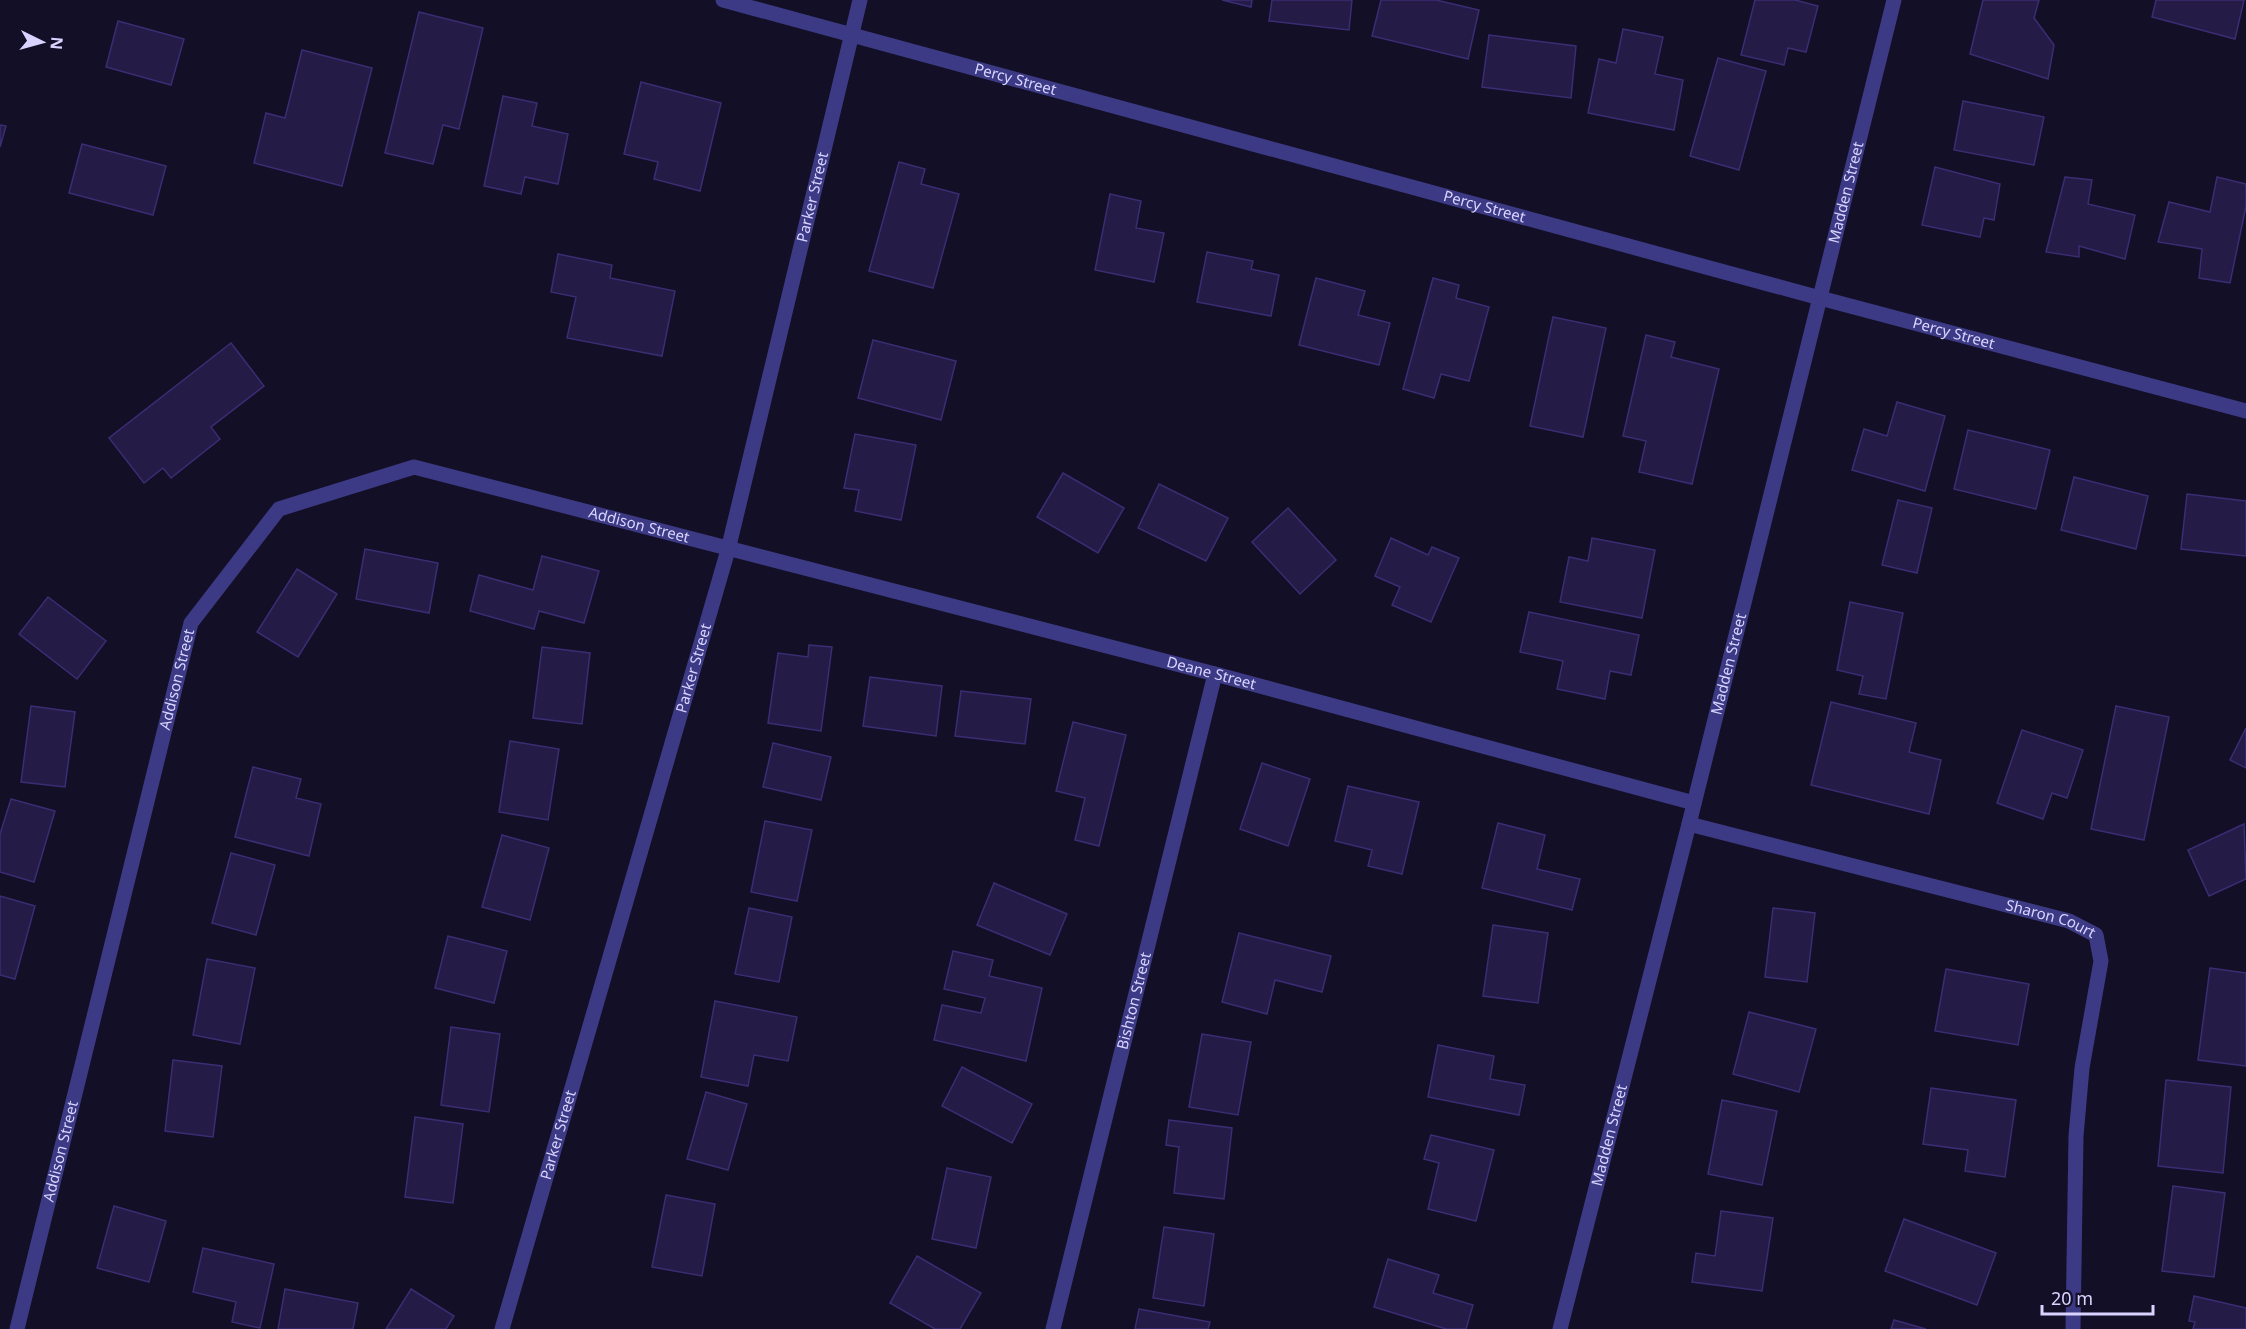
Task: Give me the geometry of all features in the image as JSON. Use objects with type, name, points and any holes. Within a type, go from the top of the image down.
[{"type":"street","name":"Percy Street","points":[[723,0],[1820,298],[2246,411]]},
{"type":"street","name":"Parker Street","points":[[502,1329],[728,550],[860,0]]},
{"type":"street","name":"Madden Street","points":[[1560,1329],[1689,824],[1893,0]]},
{"type":"street","name":"Addison Street","points":[[17,1329],[191,623],[279,509],[414,467],[728,550]]},
{"type":"street","name":"Deane Street","points":[[728,550],[1215,674],[1694,803]]},
{"type":"street","name":"Bishton Street","points":[[1053,1329],[1215,674]]},
{"type":"street","name":"Sharon Court","points":[[1689,824],[2069,921],[2096,935],[2101,961],[2082,1068],[2076,1136],[2073,1329]]},
{"type":"building","points":[[1222,0],[1252,0],[1251,7]]},
{"type":"building","points":[[1272,0],[1352,0],[1349,30],[1269,21]]},
{"type":"building","points":[[1381,0],[1436,0],[1479,10],[1468,59],[1372,36]]},
{"type":"building","points":[[1755,0],[1795,0],[1818,6],[1806,52],[1788,48],[1784,65],[1741,55]]},
{"type":"building","points":[[1983,0],[2039,0],[2034,18],[2054,45],[2048,79],[1970,54]]},
{"type":"building","points":[[2156,0],[2244,0],[2235,39],[2152,17]]},
{"type":"building","points":[[419,12],[483,28],[459,129],[443,125],[433,164],[385,153]]},
{"type":"building","points":[[118,21],[184,39],[171,85],[106,67]]},
{"type":"building","points":[[1623,29],[1663,37],[1655,74],[1683,80],[1674,130],[1588,113],[1599,59],[1616,63]]},
{"type":"building","points":[[1489,35],[1576,46],[1571,98],[1482,87]]},
{"type":"building","points":[[302,50],[372,68],[342,186],[254,163],[266,113],[285,118]]},
{"type":"building","points":[[1718,58],[1766,71],[1739,170],[1690,156]]},
{"type":"building","points":[[641,82],[721,103],[700,191],[654,179],[658,162],[624,154]]},
{"type":"building","points":[[503,96],[537,103],[532,126],[568,134],[558,184],[525,177],[521,194],[484,186]]},
{"type":"building","points":[[1963,101],[2044,117],[2034,165],[1954,150]]},
{"type":"building","points":[[0,125],[6,126],[0,147]]},
{"type":"building","points":[[82,144],[166,166],[153,215],[69,193]]},
{"type":"building","points":[[899,162],[925,169],[921,184],[959,194],[933,288],[869,271]]},
{"type":"building","points":[[1935,167],[2000,184],[1994,220],[1984,218],[1980,237],[1922,225]]},
{"type":"building","points":[[2065,177],[2092,180],[2088,204],[2135,215],[2125,259],[2079,246],[2079,257],[2046,252]]},
{"type":"building","points":[[2217,177],[2246,184],[2246,206],[2230,283],[2199,278],[2202,249],[2158,242],[2169,202],[2210,212]]},
{"type":"building","points":[[1110,194],[1141,201],[1136,228],[1164,233],[1154,282],[1095,270]]},
{"type":"building","points":[[1207,252],[1253,261],[1251,269],[1279,275],[1271,316],[1197,302]]},
{"type":"building","points":[[558,254],[612,265],[610,278],[675,291],[662,356],[567,338],[576,297],[551,292]]},
{"type":"building","points":[[1316,278],[1365,291],[1358,315],[1390,323],[1379,365],[1299,345]]},
{"type":"building","points":[[1433,278],[1459,285],[1456,298],[1489,307],[1469,381],[1441,374],[1434,398],[1403,389]]},
{"type":"building","points":[[1553,317],[1606,328],[1583,437],[1530,426]]},
{"type":"building","points":[[1646,335],[1675,342],[1671,357],[1719,369],[1692,484],[1639,472],[1646,441],[1623,436]]},
{"type":"building","points":[[873,340],[956,361],[941,420],[858,398]]},
{"type":"building","points":[[231,343],[264,386],[211,427],[220,439],[171,478],[163,468],[144,483],[109,438]]},
{"type":"building","points":[[1897,402],[1945,416],[1925,491],[1852,470],[1864,429],[1887,436]]},
{"type":"building","points":[[1968,430],[2050,450],[2036,509],[1954,489]]},
{"type":"building","points":[[855,434],[916,445],[901,520],[855,511],[859,490],[844,488]]},
{"type":"building","points":[[1063,473],[1124,508],[1098,553],[1037,517]]},
{"type":"building","points":[[2074,477],[2148,496],[2136,549],[2061,530]]},
{"type":"building","points":[[1159,484],[1228,518],[1206,561],[1138,528]]},
{"type":"building","points":[[2187,494],[2246,501],[2246,556],[2181,549]]},
{"type":"building","points":[[1898,500],[1932,508],[1917,573],[1882,565]]},
{"type":"building","points":[[1288,508],[1336,560],[1300,594],[1252,542]]},
{"type":"building","points":[[1391,538],[1428,555],[1432,547],[1459,558],[1431,622],[1392,605],[1400,587],[1375,576]]},
{"type":"building","points":[[1592,538],[1655,550],[1642,618],[1560,602],[1569,557],[1588,561]]},
{"type":"building","points":[[365,549],[438,563],[429,613],[356,599]]},
{"type":"building","points":[[542,556],[599,571],[584,623],[539,611],[534,629],[470,611],[479,575],[533,590]]},
{"type":"building","points":[[297,569],[337,594],[298,657],[257,632]]},
{"type":"building","points":[[48,597],[106,641],[77,679],[19,634]]},
{"type":"building","points":[[1850,602],[1903,613],[1886,699],[1859,694],[1863,676],[1837,670]]},
{"type":"building","points":[[1529,612],[1639,635],[1631,675],[1610,671],[1605,699],[1557,689],[1563,661],[1520,652]]},
{"type":"building","points":[[809,645],[832,647],[821,731],[768,723],[778,653],[808,657]]},
{"type":"building","points":[[542,647],[590,653],[582,724],[533,718]]},
{"type":"building","points":[[870,677],[942,686],[936,736],[863,726]]},
{"type":"building","points":[[961,691],[1031,699],[1025,744],[955,736]]},
{"type":"building","points":[[1831,702],[1916,723],[1909,752],[1941,760],[1929,814],[1811,785]]},
{"type":"building","points":[[31,706],[75,712],[65,787],[21,782]]},
{"type":"building","points":[[2116,706],[2169,717],[2144,840],[2091,829]]},
{"type":"building","points":[[1073,722],[1126,735],[1099,846],[1075,840],[1085,798],[1056,791]]},
{"type":"building","points":[[2246,728],[2246,768],[2230,760]]},
{"type":"building","points":[[2022,730],[2083,750],[2067,798],[2052,793],[2043,819],[1997,803]]},
{"type":"building","points":[[510,741],[559,749],[548,820],[499,812]]},
{"type":"building","points":[[773,743],[831,757],[821,800],[763,787]]},
{"type":"building","points":[[1262,763],[1310,779],[1288,846],[1240,829]]},
{"type":"building","points":[[253,767],[301,779],[296,798],[321,804],[309,856],[235,837]]},
{"type":"building","points":[[1348,786],[1419,802],[1402,874],[1368,866],[1372,850],[1335,841]]},
{"type":"building","points":[[11,799],[55,811],[34,882],[0,872],[0,834]]},
{"type":"building","points":[[765,821],[812,830],[797,901],[751,892]]},
{"type":"building","points":[[1498,823],[1545,835],[1537,869],[1580,879],[1572,910],[1482,888]]},
{"type":"building","points":[[2244,824],[2246,879],[2209,896],[2188,850]]},
{"type":"building","points":[[502,835],[549,848],[530,920],[482,907]]},
{"type":"building","points":[[231,853],[275,865],[256,935],[212,923]]},
{"type":"building","points":[[994,883],[1067,914],[1050,955],[977,925]]},
{"type":"building","points":[[0,896],[35,906],[15,979],[0,975]]},
{"type":"building","points":[[749,908],[792,917],[779,982],[735,974]]},
{"type":"building","points":[[1773,908],[1815,913],[1807,982],[1765,977]]},
{"type":"building","points":[[1493,925],[1548,933],[1538,1003],[1483,996]]},
{"type":"building","points":[[1239,933],[1331,956],[1322,992],[1275,980],[1267,1014],[1222,1002]]},
{"type":"building","points":[[448,936],[507,951],[494,1003],[435,988]]},
{"type":"building","points":[[953,951],[993,960],[989,976],[1042,988],[1026,1061],[934,1040],[942,1005],[981,1013],[985,998],[944,989]]},
{"type":"building","points":[[207,959],[255,968],[240,1044],[193,1035]]},
{"type":"building","points":[[2210,968],[2246,973],[2246,1066],[2198,1060]]},
{"type":"building","points":[[1946,969],[2029,984],[2018,1045],[1935,1031]]},
{"type":"building","points":[[715,1001],[797,1017],[788,1061],[754,1055],[748,1086],[701,1077]]},
{"type":"building","points":[[1749,1012],[1816,1029],[1799,1092],[1733,1074]]},
{"type":"building","points":[[451,1027],[500,1034],[489,1112],[441,1105]]},
{"type":"building","points":[[1202,1034],[1251,1042],[1238,1115],[1189,1107]]},
{"type":"building","points":[[1438,1045],[1494,1056],[1490,1079],[1525,1085],[1519,1115],[1428,1097]]},
{"type":"building","points":[[173,1060],[222,1066],[213,1137],[165,1131]]},
{"type":"building","points":[[962,1067],[1032,1104],[1012,1143],[942,1106]]},
{"type":"building","points":[[2166,1080],[2231,1087],[2223,1173],[2158,1166]]},
{"type":"building","points":[[1931,1088],[2016,1100],[2005,1177],[1965,1171],[1968,1150],[1923,1144]]},
{"type":"building","points":[[706,1092],[747,1104],[728,1170],[687,1159]]},
{"type":"building","points":[[1722,1100],[1777,1111],[1762,1185],[1708,1174]]},
{"type":"building","points":[[415,1117],[463,1124],[453,1203],[405,1197]]},
{"type":"building","points":[[1169,1120],[1232,1128],[1224,1199],[1174,1193],[1179,1147],[1166,1145]]},
{"type":"building","points":[[1431,1135],[1494,1150],[1476,1221],[1428,1209],[1439,1163],[1424,1159]]},
{"type":"building","points":[[947,1168],[991,1177],[976,1248],[932,1239]]},
{"type":"building","points":[[2173,1186],[2225,1193],[2214,1277],[2162,1271]]},
{"type":"building","points":[[666,1195],[715,1204],[702,1276],[652,1267]]},
{"type":"building","points":[[114,1206],[166,1221],[149,1282],[97,1268]]},
{"type":"building","points":[[1721,1211],[1773,1218],[1762,1291],[1692,1282],[1696,1253],[1715,1256]]},
{"type":"building","points":[[1904,1219],[1996,1253],[1977,1305],[1885,1271]]},
{"type":"building","points":[[1164,1227],[1214,1234],[1204,1306],[1153,1298]]},
{"type":"building","points":[[203,1248],[274,1264],[260,1328],[232,1322],[236,1302],[193,1292]]},
{"type":"building","points":[[917,1256],[981,1293],[960,1329],[935,1329],[890,1303]]},
{"type":"building","points":[[1388,1259],[1439,1275],[1433,1293],[1473,1305],[1466,1329],[1446,1329],[1374,1307]]},
{"type":"building","points":[[285,1289],[358,1303],[353,1329],[278,1329]]},
{"type":"building","points":[[411,1289],[454,1316],[446,1329],[386,1329]]},
{"type":"building","points":[[2194,1296],[2246,1308],[2246,1329],[2193,1329],[2195,1322],[2189,1321]]},
{"type":"building","points":[[1139,1309],[1210,1322],[1208,1329],[1135,1329]]},
{"type":"building","points":[[1894,1320],[1926,1329],[1891,1329]]}]
